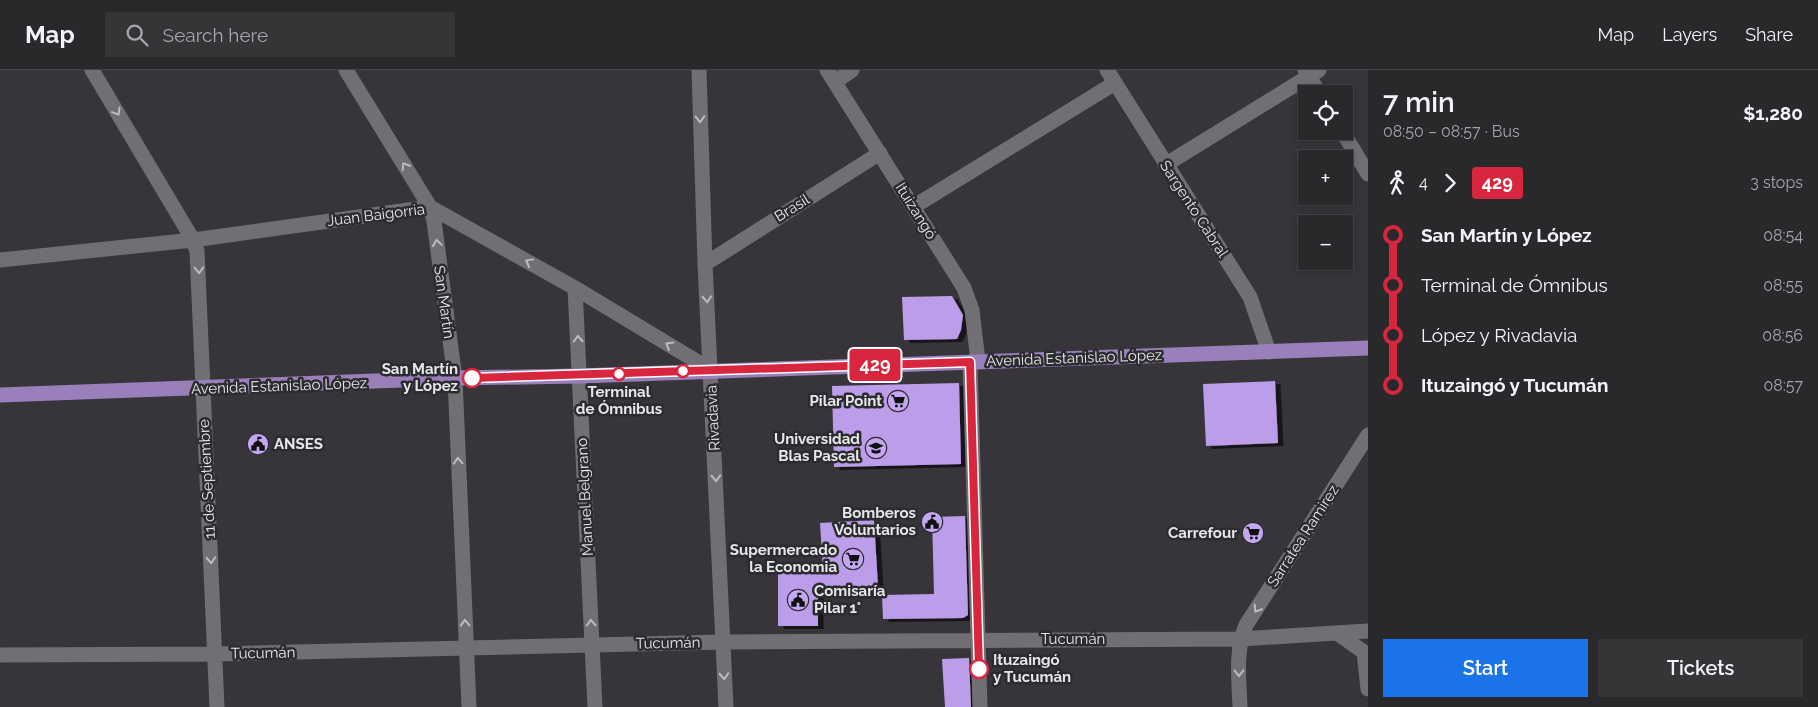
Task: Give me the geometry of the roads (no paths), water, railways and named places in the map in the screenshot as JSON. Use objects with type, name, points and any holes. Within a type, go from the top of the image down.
[{"type":"main road","name":"Avenida Estanislao López","points":[[0,395],[1368,348]]},
{"type":"street","name":"11 de Septiembre","points":[[92,70],[193,240],[198,261],[218,707]]},
{"type":"street","name":"San Martín","points":[[346,70],[430,207],[434,221],[455,378],[469,707]]},
{"type":"street","name":"Rivadavia","points":[[699,70],[705,264],[726,707]]},
{"type":"street","points":[[831,76],[852,70]]},
{"type":"street","points":[[1166,165],[1311,72],[1316,85]]},
{"type":"street","name":"Ituizangó","points":[[831,76],[969,300],[974,361],[980,707]]},
{"type":"street","points":[[914,208],[1111,76]]},
{"type":"street","name":"Sargento Cabral","points":[[1111,76],[1250,297],[1269,352]]},
{"type":"street","points":[[1347,140],[1368,174]]},
{"type":"street","name":"Brasil","points":[[705,264],[880,153]]},
{"type":"street","name":"Juan Baigorria","points":[[0,260],[193,240],[430,207],[575,288],[711,370]]},
{"type":"street","name":"Manuel Belgrano","points":[[575,288],[596,707]]},
{"type":"street","name":"Sarratea Ramirez","points":[[1240,639],[1246,625],[1368,435]]},
{"type":"street","name":"Tucumán","points":[[0,656],[215,654],[723,642],[1240,639],[1368,631]]},
{"type":"street","points":[[1337,634],[1367,650],[1368,689]]},
{"type":"street","points":[[1240,639],[1240,707]]},
{"type":"place","name":"Terminal de Ómnibus","points":[[619,374]]},
{"type":"place","name":"San Martín y López","points":[[472,378]]},
{"type":"place","name":"Pilar Point","points":[[898,401]]},
{"type":"place","name":"ANSES","points":[[258,444]]},
{"type":"place","name":"Universidad Blas Pascal","points":[[876,448]]},
{"type":"place","name":"Bomberos Voluntarios","points":[[932,522]]},
{"type":"place","name":"Carrefour","points":[[1253,533]]},
{"type":"place","name":"Supermercado la Economia","points":[[853,559]]},
{"type":"place","name":"Comisaría Pilar 1°","points":[[798,600]]},
{"type":"place","name":"Ituzaingó y Tucumán","points":[[979,669]]}]
